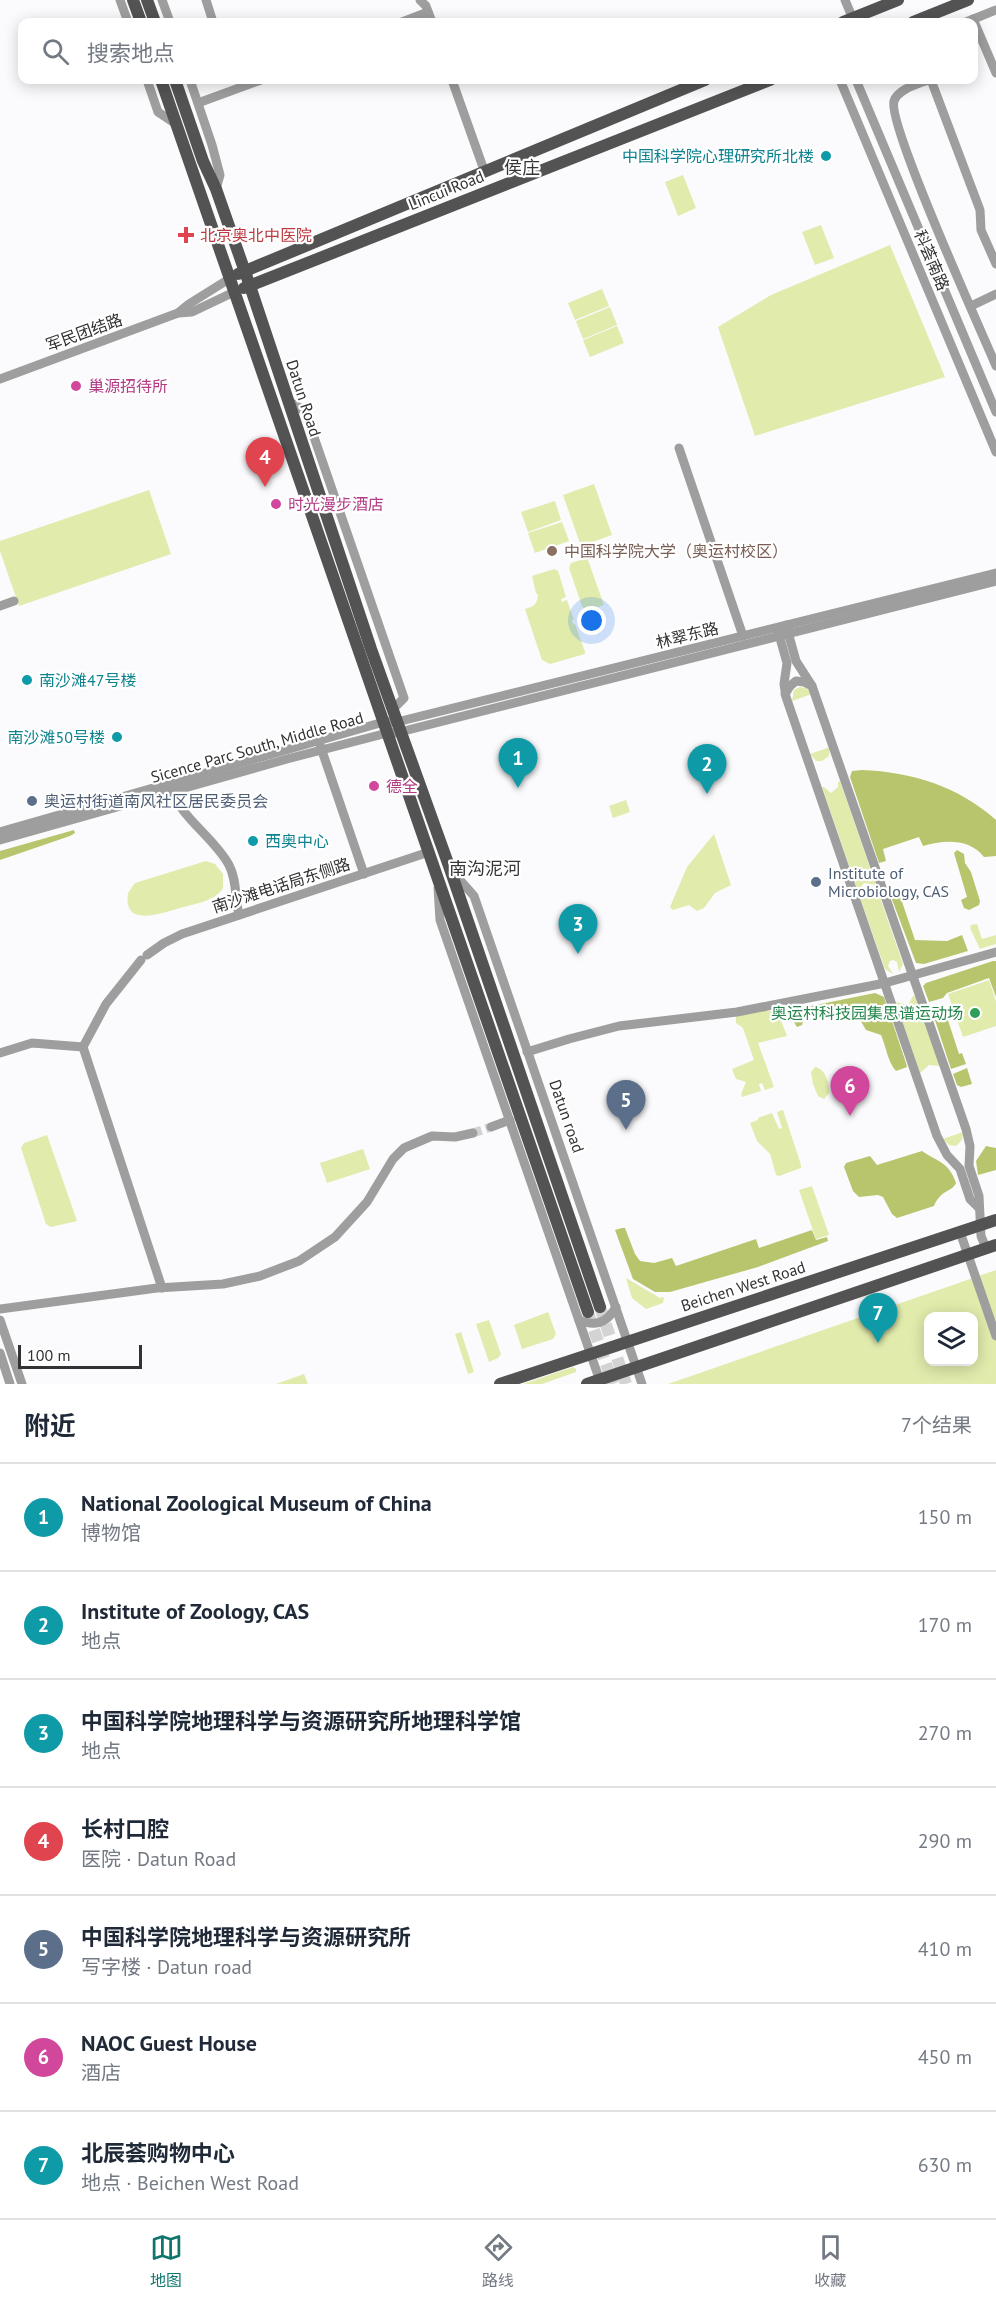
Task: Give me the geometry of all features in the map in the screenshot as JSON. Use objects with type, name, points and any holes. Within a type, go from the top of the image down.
[{"type":"main road","points":[[133,0],[140,18]]},
{"type":"main road","points":[[147,0],[154,18]]},
{"type":"main road","points":[[855,18],[898,0]]},
{"type":"main road","points":[[923,18],[968,0]]},
{"type":"main road","name":"Datun Road","points":[[161,84],[229,279],[391,725]]},
{"type":"main road","name":"Datun Road","points":[[176,84],[250,286],[391,725]]},
{"type":"main road","name":"Lincui Road","points":[[229,279],[484,170],[695,84]]},
{"type":"main road","name":"Lincui Road","points":[[234,292],[760,84]]},
{"type":"main road","points":[[270,260],[276,275]]},
{"type":"main road","name":"Datun road","points":[[391,725],[437,876],[589,1313]]},
{"type":"main road","name":"Datun road","points":[[391,725],[449,866],[589,1313]]},
{"type":"main road","name":"Beichen West Road","points":[[500,1384],[996,1220]]},
{"type":"main road","points":[[596,1383],[991,1247]]},
{"type":"street","points":[[120,0],[127,18]]},
{"type":"street","points":[[162,0],[169,18]]},
{"type":"street","points":[[206,0],[212,18]]},
{"type":"street","points":[[845,0],[848,18]]},
{"type":"street","points":[[407,18],[426,4]]},
{"type":"street","points":[[976,18],[996,10]]},
{"type":"street","points":[[978,38],[996,73]]},
{"type":"street","points":[[148,84],[158,112],[176,124]]},
{"type":"street","points":[[191,84],[220,176],[216,189]]},
{"type":"street","points":[[232,84],[234,90]]},
{"type":"street","points":[[198,103],[250,84]]},
{"type":"street","points":[[453,84],[484,170]]},
{"type":"street","name":"科荟南路","points":[[842,84],[996,452]]},
{"type":"street","name":"科荟南路","points":[[858,84],[996,412]]},
{"type":"street","points":[[921,84],[897,96],[894,108],[911,165],[996,366]]},
{"type":"street","points":[[932,84],[980,210],[981,230],[996,264]]},
{"type":"street","name":"军民团结路","points":[[178,313],[229,279]]},
{"type":"street","name":"军民团结路","points":[[0,379],[178,313],[192,312],[234,292]]},
{"type":"street","points":[[970,306],[996,294]]},
{"type":"street","points":[[679,447],[742,636]]},
{"type":"street","name":"林翠东路","points":[[391,725],[742,636],[783,631],[996,573]]},
{"type":"street","name":"林翠东路","points":[[391,725],[996,581]]},
{"type":"street","points":[[0,606],[14,602]]},
{"type":"street","points":[[783,631],[796,661],[812,686],[966,1129],[970,1152],[968,1162],[979,1198],[981,1236],[991,1247]]},
{"type":"street","points":[[783,631],[788,668],[784,684],[785,694],[937,1136],[950,1158],[960,1169],[970,1199],[978,1207]]},
{"type":"street","points":[[785,694],[796,681],[812,686]]},
{"type":"street","points":[[0,832],[170,788],[391,725]]},
{"type":"street","name":"Sicence Parc South, Middle Road","points":[[0,838],[391,725]]},
{"type":"street","points":[[320,747],[364,874]]},
{"type":"street","points":[[170,788],[180,808],[221,852],[230,867],[235,883],[239,915]]},
{"type":"street","name":"南沙滩电话局东侧路","points":[[83,1047],[106,1004],[144,957],[164,942],[429,852]]},
{"type":"street","name":"Datun road","points":[[449,866],[474,897],[642,1384]]},
{"type":"street","name":"Datun road","points":[[437,876],[440,920],[510,1120],[589,1313],[590,1354],[596,1383]]},
{"type":"street","points":[[527,1052],[619,1026],[737,1012],[885,983],[996,952]]},
{"type":"street","points":[[0,1053],[32,1043],[83,1047],[162,1288]]},
{"type":"street","points":[[491,1127],[510,1120]]},
{"type":"street","points":[[0,1309],[162,1288],[223,1284],[260,1276],[299,1261],[335,1237],[367,1202],[393,1159],[404,1148],[432,1136],[455,1137],[473,1133]]},
{"type":"street","points":[[950,1158],[960,1158],[970,1152]]},
{"type":"street","points":[[960,1232],[996,1336]]},
{"type":"street","points":[[589,1313],[590,1325],[610,1317],[616,1307]]},
{"type":"street","points":[[0,1320],[22,1384]]},
{"type":"street","points":[[0,1337],[16,1384]]},
{"type":"street","points":[[0,1353],[10,1384]]},
{"type":"green space","points":[[683,175],[696,208],[678,216],[665,182]]},
{"type":"green space","points":[[821,225],[834,258],[815,265],[802,232]]},
{"type":"green space","points":[[890,245],[945,377],[755,436],[718,327],[771,295]]},
{"type":"green space","points":[[602,289],[609,306],[575,320],[568,303]]},
{"type":"green space","points":[[610,307],[617,325],[583,339],[576,321]]},
{"type":"green space","points":[[617,326],[624,343],[590,357],[583,340]]},
{"type":"green space","points":[[594,484],[612,535],[581,546],[563,495]]},
{"type":"green space","points":[[149,490],[171,554],[19,606],[0,551],[0,541]]},
{"type":"green space","points":[[555,501],[561,520],[528,532],[521,512]]},
{"type":"green space","points":[[562,522],[569,541],[535,553],[528,533]]},
{"type":"green space","points":[[595,557],[588,560],[604,605],[586,611],[582,606],[569,568],[571,563]]},
{"type":"green space","points":[[554,569],[558,571],[566,597],[561,599],[562,602],[567,600],[574,620],[572,620],[573,624],[575,624],[585,654],[550,664],[542,660],[525,609],[534,605],[538,598],[532,576]]},
{"type":"green space","points":[[800,687],[806,688],[812,694],[792,701],[794,690]]},
{"type":"green space","points":[[830,747],[829,756],[822,761],[816,761],[810,754]]},
{"type":"green space","points":[[862,770],[916,778],[966,798],[996,820],[996,856],[984,857],[971,846],[956,842],[923,846],[919,837],[883,849],[886,861],[879,863],[850,777],[852,771]]},
{"type":"green space","points":[[840,781],[876,885],[864,883],[858,891],[822,787],[831,793],[838,787]]},
{"type":"green space","points":[[626,800],[630,812],[613,818],[609,806]]},
{"type":"green space","points":[[74,830],[75,833],[70,836],[0,860],[0,851]]},
{"type":"green space","points":[[714,834],[731,885],[715,893],[704,908],[697,911],[689,905],[673,910],[670,907],[687,867]]},
{"type":"green space","points":[[957,850],[964,854],[965,863],[971,872],[980,901],[979,905],[969,910],[964,908],[961,900],[967,897],[954,853]]},
{"type":"green space","points":[[206,861],[215,864],[223,874],[223,888],[215,896],[196,904],[152,915],[144,916],[131,911],[128,904],[128,893],[135,883]]},
{"type":"green space","points":[[877,889],[903,964],[899,972],[897,962],[890,961],[888,966],[893,974],[885,969],[859,895],[869,897]]},
{"type":"green space","points":[[898,890],[915,940],[947,941],[962,935],[968,951],[924,964],[916,963],[891,897]]},
{"type":"green space","points":[[977,924],[982,939],[996,935],[996,944],[980,949],[970,928],[971,925]]},
{"type":"green space","points":[[996,961],[996,997],[989,978],[929,1002],[923,986],[926,983]]},
{"type":"green space","name":"奥运村科技园集思谱运动场","points":[[989,980],[996,1001],[996,1026],[963,1037],[948,994]]},
{"type":"green space","points":[[875,993],[884,997],[907,1067],[896,1071],[893,1068],[881,1035],[866,1030],[855,1011],[847,1008],[834,1013],[818,1012],[807,1016],[802,1025],[797,1027],[794,1022],[791,1011],[796,1009]]},
{"type":"green space","points":[[915,996],[940,1066],[929,1065],[920,1073],[896,1002],[908,1005]]},
{"type":"green space","points":[[943,1005],[959,1054],[962,1053],[966,1064],[951,1069],[931,1008]]},
{"type":"green space","points":[[763,1010],[778,1013],[787,1036],[758,1043],[774,1087],[765,1090],[762,1083],[759,1084],[761,1091],[742,1097],[746,1082],[736,1079],[732,1069],[754,1060],[743,1028],[736,1023],[736,1016]]},
{"type":"green space","points":[[815,1067],[822,1070],[827,1081],[829,1093],[824,1099],[818,1096],[813,1084],[811,1072]]},
{"type":"green space","points":[[967,1068],[972,1084],[961,1087],[957,1085],[953,1074]]},
{"type":"green space","points":[[783,1110],[801,1168],[779,1176],[776,1175],[770,1154],[757,1141],[750,1123],[772,1113],[779,1129],[782,1128],[777,1112]]},
{"type":"green space","points":[[963,1132],[962,1140],[956,1146],[949,1145],[943,1139]]},
{"type":"green space","points":[[47,1135],[77,1221],[51,1227],[46,1224],[21,1148],[24,1143]]},
{"type":"green space","points":[[986,1146],[996,1148],[996,1170],[978,1175],[976,1161]]},
{"type":"green space","points":[[363,1149],[370,1169],[327,1183],[320,1163]]},
{"type":"green space","points":[[922,1151],[946,1167],[956,1183],[940,1197],[934,1206],[897,1218],[892,1214],[883,1197],[878,1195],[859,1197],[853,1191],[844,1167],[846,1163],[870,1156],[877,1165]]},
{"type":"green space","points":[[812,1186],[829,1235],[816,1239],[799,1190]]},
{"type":"green space","points":[[625,1228],[640,1261],[654,1263],[672,1258],[676,1266],[756,1239],[759,1248],[812,1230],[816,1240],[827,1237],[828,1241],[758,1267],[670,1292],[655,1292],[633,1279],[615,1230]]},
{"type":"green space","points":[[996,1270],[996,1384],[668,1384]]},
{"type":"green space","points":[[626,1278],[660,1298],[664,1297],[663,1303],[646,1309],[632,1298]]},
{"type":"green space","points":[[548,1312],[556,1334],[553,1339],[522,1349],[514,1325]]},
{"type":"green space","points":[[489,1320],[501,1354],[489,1362],[476,1324]]},
{"type":"green space","points":[[461,1332],[474,1372],[468,1374],[455,1334]]},
{"type":"green space","points":[[573,1367],[576,1372],[542,1384],[523,1384]]},
{"type":"green space","points":[[304,1374],[308,1384],[276,1384]]},
{"type":"tunnel","points":[[473,1133],[491,1127]]},
{"type":"tunnel","points":[[600,1307],[626,1384]]},
{"type":"tunnel","points":[[588,1313],[613,1384]]},
{"type":"place","name":"中国科学院心理研究所北楼","points":[[826,156]]},
{"type":"place","name":"北京奥北中医院","points":[[186,235]]},
{"type":"place","name":"巢源招待所","points":[[76,386]]},
{"type":"place","name":"长村口腔","points":[[265,487]]},
{"type":"place","name":"时光漫步酒店","points":[[276,504]]},
{"type":"place","name":"中国科学院大学（奥运村校区）","points":[[552,551]]},
{"type":"place","name":"南沙滩47号楼","points":[[27,680]]},
{"type":"place","name":"南沙滩50号楼","points":[[117,737]]},
{"type":"place","name":"德全","points":[[374,786]]},
{"type":"place","name":"National Zoological Museum of China","points":[[518,788]]},
{"type":"place","name":"Institute of Zoology, CAS","points":[[707,794]]},
{"type":"place","name":"奥运村街道南风社区居民委员会","points":[[32,801]]},
{"type":"place","name":"西奥中心","points":[[253,841]]},
{"type":"place","name":"Institute of Microbiology, CAS","points":[[816,882]]},
{"type":"place","name":"中国科学院地理科学与资源研究所地理科学馆","points":[[578,954]]},
{"type":"place","name":"奥运村科技园集思谱运动场","points":[[975,1013]]},
{"type":"place","name":"NAOC Guest House","points":[[850,1116]]},
{"type":"place","name":"中国科学院地理科学与资源研究所","points":[[626,1130]]},
{"type":"place","name":"北辰荟购物中心","points":[[878,1343]]},
{"type":"district","name":"侯庄","points":[[522,167]]},
{"type":"district","name":"南沟泥河","points":[[485,868]]}]
